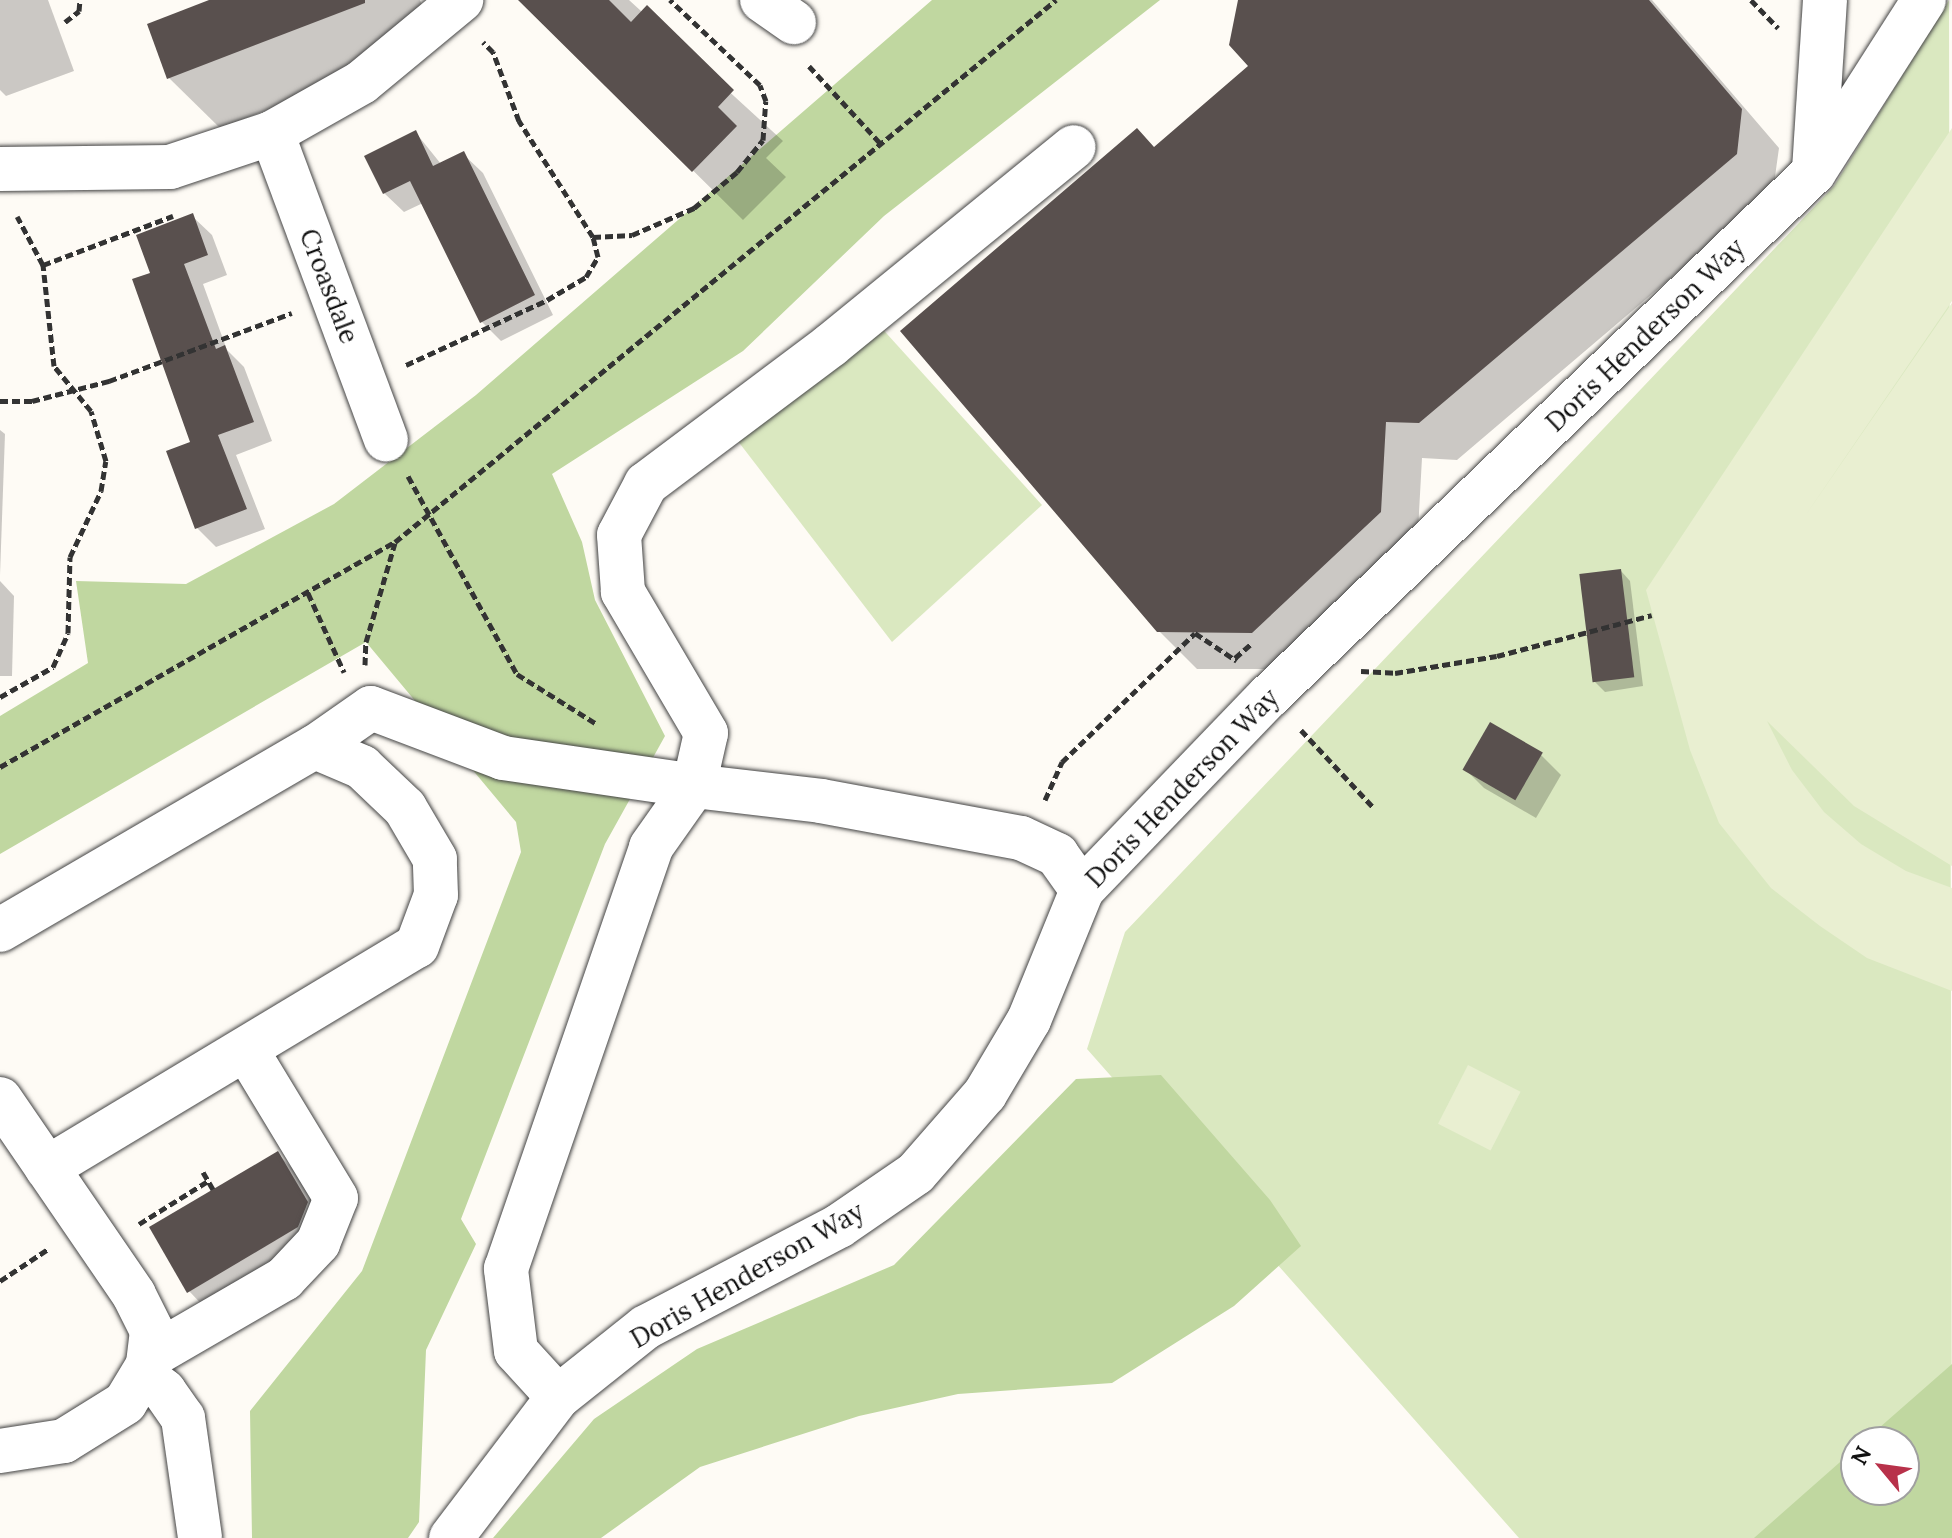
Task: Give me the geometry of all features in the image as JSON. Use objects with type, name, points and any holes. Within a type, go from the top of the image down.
[{"type":"street","points":[[1814,172],[1825,0]]},
{"type":"street","name":"Doris Henderson Way","points":[[451,1538],[558,1397],[646,1327],[839,1226],[916,1173],[985,1094],[1014,1045],[1082,890],[1305,661],[1814,172],[1924,0]]},
{"type":"street","points":[[3,169],[170,167],[272,133],[362,82],[457,4]]},
{"type":"street","name":"Croasdale","points":[[272,133],[386,439]]},
{"type":"street","points":[[558,1397],[516,1351],[506,1269],[651,847],[694,786],[706,733],[623,592],[619,535],[646,484],[831,345],[1074,147]]},
{"type":"street","points":[[0,930],[315,747],[371,708],[503,758],[821,801],[1021,838],[1057,855],[1082,890]]},
{"type":"street","points":[[47,1168],[247,1051],[417,946],[436,895],[435,859],[405,808],[362,767],[315,747]]},
{"type":"street","points":[[147,1365],[284,1279],[318,1243],[336,1198],[247,1051]]},
{"type":"street","points":[[0,1099],[134,1295],[152,1331],[147,1365],[125,1403],[99,1424],[64,1441],[0,1451]]},
{"type":"street","points":[[147,1365],[183,1418],[200,1538]]},
{"type":"path","points":[[65,22],[79,11],[80,0]]},
{"type":"path","points":[[593,237],[632,235],[694,208],[737,172],[763,140],[766,101],[760,85],[670,0]]},
{"type":"path","points":[[0,767],[395,542],[1056,0]]},
{"type":"path","points":[[365,384],[586,277],[598,257],[593,237],[519,121],[493,52],[457,4]]},
{"type":"path","points":[[778,11],[802,58],[881,144]]},
{"type":"path","points":[[0,697],[53,667],[68,633],[70,557],[101,491],[106,461],[101,432],[54,366],[43,265],[26,241],[3,169]]},
{"type":"path","points":[[0,401],[32,401],[72,391],[333,297]]},
{"type":"path","points":[[431,515],[517,674],[607,731]]},
{"type":"path","points":[[366,642],[395,542]]},
{"type":"path","points":[[308,593],[340,657]]},
{"type":"path","points":[[1305,661],[1335,669],[1395,673],[1497,656],[1652,615]]},
{"type":"path","points":[[203,1172],[213,1189]]},
{"type":"path","points":[[130,1230],[208,1181]]},
{"type":"path","points":[[0,1281],[62,1239]]},
{"type":"green space","points":[[932,0],[1160,0],[884,216],[743,351],[552,474],[582,542],[595,600],[665,736],[605,844],[461,1219],[476,1244],[426,1350],[419,1522],[408,1538],[252,1538],[250,1411],[362,1271],[521,852],[516,822],[366,642],[0,854],[0,716],[88,663],[76,581],[186,584],[334,504],[476,395]]},
{"type":"green space","points":[[1949,0],[1952,1538],[1519,1538],[1087,1049],[1125,932],[1834,186]]},
{"type":"green space","points":[[1952,128],[1952,301],[1803,519],[1952,303],[1952,866],[1854,806],[1767,721],[1792,770],[1824,812],[1861,844],[1906,871],[1952,888],[1952,991],[1867,958],[1820,926],[1771,888],[1719,823],[1690,750],[1646,590]]},
{"type":"green space","points":[[878,324],[1042,505],[892,642],[734,436]]},
{"type":"green space","points":[[1468,1065],[1521,1092],[1491,1151],[1438,1124]]},
{"type":"green space","points":[[1161,1075],[1270,1200],[1301,1246],[1234,1306],[1112,1383],[958,1394],[859,1416],[700,1467],[601,1538],[493,1538],[594,1419],[697,1349],[894,1265],[1076,1079]]},
{"type":"green space","points":[[1952,1364],[1952,1538],[1754,1538],[1840,1462],[1840,1506],[1920,1506],[1920,1426],[1881,1426]]},
{"type":"building","points":[[209,0],[365,0],[365,3],[167,79],[147,24]]},
{"type":"building","points":[[518,0],[609,0],[631,22],[647,5],[734,90],[718,107],[737,126],[692,172]]},
{"type":"building","points":[[1238,0],[1649,0],[1742,109],[1737,154],[1419,423],[1386,422],[1381,512],[1252,633],[1157,632],[900,331],[1137,128],[1154,147],[1248,66],[1229,45]]},
{"type":"building","points":[[416,130],[433,166],[464,151],[535,295],[480,323],[410,181],[383,194],[364,156]]},
{"type":"building","points":[[193,213],[208,255],[184,264],[216,349],[225,345],[254,422],[218,435],[247,509],[195,529],[166,451],[190,442],[132,279],[150,273],[136,235]]},
{"type":"building","points":[[1621,569],[1634,677],[1593,682],[1579,574]]},
{"type":"building","points":[[1490,722],[1543,752],[1515,800],[1462,770]]},
{"type":"building","points":[[278,1151],[308,1202],[298,1227],[187,1293],[149,1227]]}]
